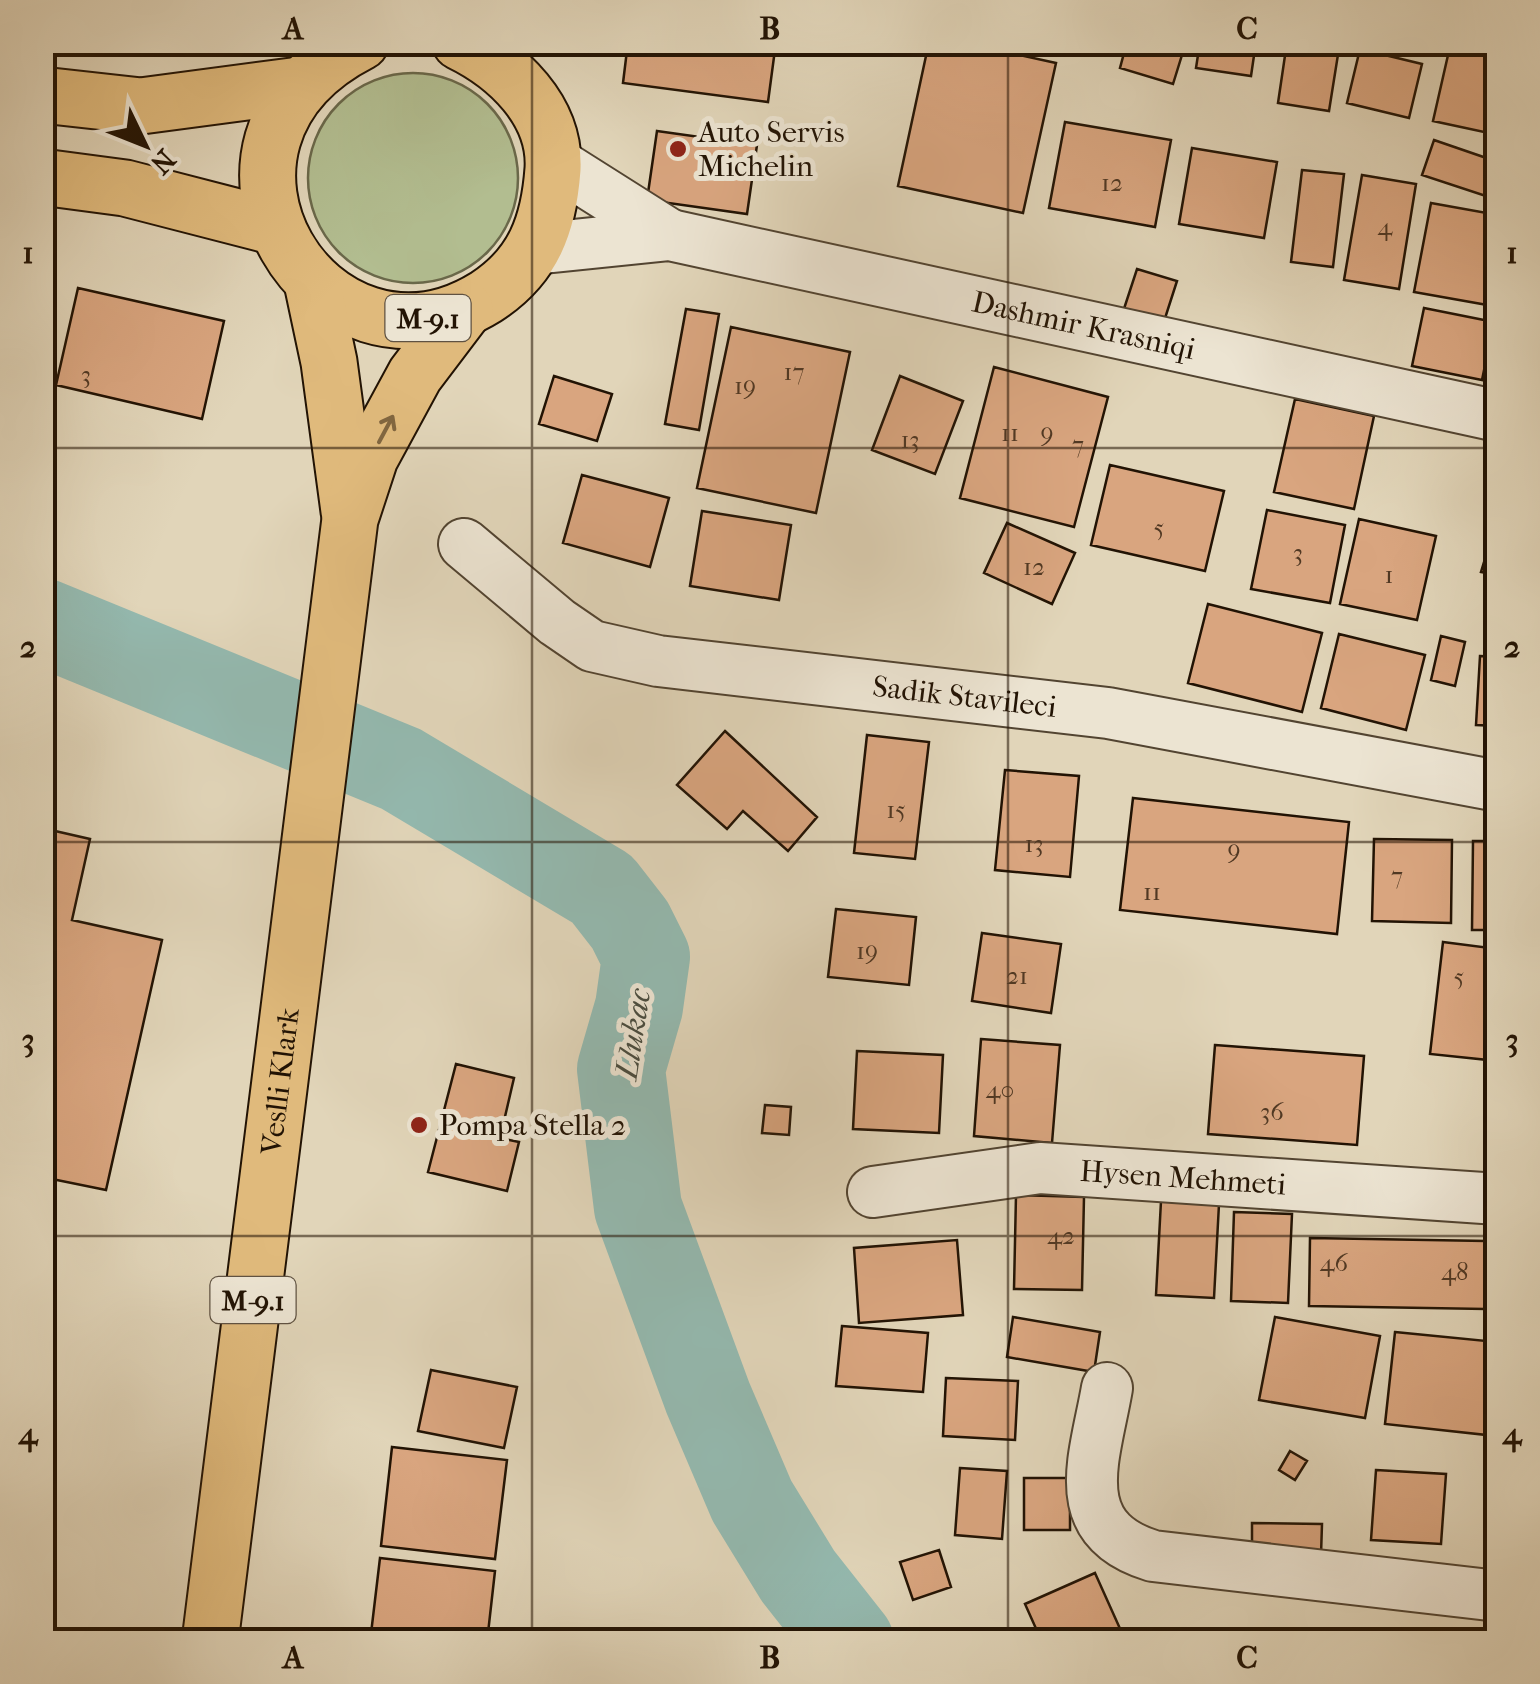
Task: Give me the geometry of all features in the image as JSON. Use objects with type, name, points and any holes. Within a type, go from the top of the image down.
[{"type":"main road","name":"M-9.1","points":[[360,42],[329,59],[300,85],[280,117],[269,153],[267,190],[276,227],[291,256],[312,282],[345,305],[381,317],[420,320],[465,309],[504,285],[534,249],[550,206],[553,161],[543,120],[521,84],[490,57],[460,42]]},
{"type":"main road","points":[[42,95],[141,106],[300,85]]},
{"type":"main road","points":[[42,177],[125,188],[276,227]]},
{"type":"main road","name":"Veslli Klark","points":[[312,282],[328,362],[350,520]]},
{"type":"main road","name":"Veslli Klark","points":[[210,1642],[350,520],[370,458],[415,375],[465,309]]},
{"type":"street","name":"Dashmir Krasniqi","points":[[553,161],[670,236]]},
{"type":"street","name":"Dashmir Krasniqi","points":[[534,249],[670,236],[1498,416]]},
{"type":"street","name":"Sadik Stavileci","points":[[464,544],[592,646],[625,654],[1108,713],[1498,786]]},
{"type":"street","name":"Hysen Mehmeti","points":[[873,1192],[1040,1168],[1498,1199]]},
{"type":"street","points":[[1108,1388],[1090,1486],[1094,1511],[1108,1533],[1128,1548],[1153,1556],[1498,1596]]},
{"type":"green space","points":[[413,73],[453,81],[487,104],[510,138],[518,178],[510,218],[487,252],[453,275],[413,283],[373,275],[339,252],[316,218],[308,178],[316,138],[339,104],[373,81]]},
{"type":"building","points":[[628,42],[776,42],[768,102],[623,83]]},
{"type":"building","points":[[929,42],[961,42],[1056,63],[1023,213],[898,186]]},
{"type":"building","points":[[1127,42],[1186,42],[1173,84],[1120,68]]},
{"type":"building","points":[[1200,42],[1256,42],[1251,76],[1196,68]]},
{"type":"building","points":[[1287,42],[1340,42],[1329,111],[1278,103]]},
{"type":"building","points":[[1451,42],[1498,49],[1498,135],[1433,121]]},
{"type":"building","points":[[1360,49],[1422,64],[1409,118],[1347,103]]},
{"type":"building","points":[[1065,122],[1171,140],[1155,227],[1049,208]]},
{"type":"building","points":[[657,131],[757,145],[747,214],[647,200]]},
{"type":"building","points":[[1434,140],[1498,162],[1498,200],[1422,175]]},
{"type":"building","points":[[1192,148],[1277,162],[1264,238],[1179,224]]},
{"type":"building","points":[[1302,170],[1344,174],[1333,267],[1291,262]]},
{"type":"building","points":[[1362,175],[1416,184],[1399,289],[1344,280]]},
{"type":"building","points":[[1431,203],[1498,215],[1498,281],[1493,306],[1414,292]]},
{"type":"building","points":[[1137,269],[1177,281],[1159,337],[1119,324]]},
{"type":"building","points":[[78,288],[224,321],[202,419],[56,385]]},
{"type":"building","points":[[1424,308],[1494,322],[1482,380],[1412,366]]},
{"type":"building","points":[[686,309],[719,314],[699,430],[665,424]]},
{"type":"building","points":[[731,327],[850,352],[816,513],[697,488]]},
{"type":"building","points":[[994,367],[1108,397],[1074,527],[960,498]]},
{"type":"building","points":[[554,376],[612,394],[597,441],[539,424]]},
{"type":"building","points":[[900,376],[963,401],[935,474],[872,450]]},
{"type":"building","points":[[1295,399],[1374,416],[1354,509],[1274,492]]},
{"type":"building","points":[[1110,465],[1224,491],[1205,571],[1091,545]]},
{"type":"building","points":[[582,475],[669,498],[650,567],[563,543]]},
{"type":"building","points":[[1267,510],[1345,525],[1330,603],[1251,589]]},
{"type":"building","points":[[702,511],[791,525],[779,600],[690,586]]},
{"type":"building","points":[[1498,516],[1498,575],[1481,572]]},
{"type":"building","points":[[1359,519],[1436,536],[1417,620],[1340,604]]},
{"type":"building","points":[[1007,523],[1075,553],[1052,604],[984,573]]},
{"type":"building","points":[[1208,604],[1322,633],[1302,712],[1188,683]]},
{"type":"building","points":[[1339,634],[1425,655],[1406,730],[1321,708]]},
{"type":"building","points":[[1441,636],[1465,642],[1455,686],[1431,680]]},
{"type":"building","points":[[1480,656],[1498,657],[1498,726],[1476,725]]},
{"type":"building","points":[[725,731],[817,817],[788,851],[743,811],[727,829],[677,785]]},
{"type":"building","points":[[867,735],[929,742],[915,859],[854,853]]},
{"type":"building","points":[[1005,770],[1079,776],[1070,877],[995,870]]},
{"type":"building","points":[[1133,798],[1349,822],[1337,934],[1120,910]]},
{"type":"building","points":[[42,828],[90,839],[72,920],[162,940],[106,1190],[42,1177]]},
{"type":"building","points":[[1374,839],[1452,840],[1451,923],[1372,921]]},
{"type":"building","points":[[1473,841],[1498,841],[1498,930],[1472,930]]},
{"type":"building","points":[[836,909],[916,917],[909,985],[828,977]]},
{"type":"building","points":[[982,933],[1061,944],[1051,1013],[972,1001]]},
{"type":"building","points":[[1443,942],[1498,949],[1498,1061],[1430,1054]]},
{"type":"building","points":[[981,1039],[1060,1045],[1052,1143],[974,1136]]},
{"type":"building","points":[[1215,1045],[1364,1056],[1357,1145],[1208,1134]]},
{"type":"building","points":[[857,1051],[943,1055],[939,1133],[853,1129]]},
{"type":"building","points":[[456,1064],[514,1078],[500,1138],[519,1142],[507,1191],[428,1172]]},
{"type":"building","points":[[765,1105],[791,1107],[789,1135],[762,1133]]},
{"type":"building","points":[[1016,1195],[1084,1197],[1082,1290],[1014,1289]]},
{"type":"building","points":[[1161,1201],[1219,1204],[1214,1298],[1156,1295]]},
{"type":"building","points":[[1234,1212],[1292,1214],[1288,1303],[1231,1301]]},
{"type":"building","points":[[1310,1238],[1486,1241],[1485,1309],[1309,1306]]},
{"type":"building","points":[[957,1240],[963,1315],[859,1323],[854,1248]]},
{"type":"building","points":[[1013,1317],[1100,1332],[1094,1372],[1007,1357]]},
{"type":"building","points":[[1275,1317],[1380,1336],[1365,1418],[1259,1400]]},
{"type":"building","points":[[842,1326],[928,1333],[923,1392],[836,1386]]},
{"type":"building","points":[[1395,1332],[1497,1342],[1487,1435],[1385,1424]]},
{"type":"building","points":[[431,1370],[517,1387],[504,1448],[418,1431]]},
{"type":"building","points":[[946,1378],[1018,1381],[1015,1440],[943,1436]]},
{"type":"building","points":[[392,1447],[507,1460],[495,1559],[381,1546]]},
{"type":"building","points":[[1290,1451],[1307,1461],[1295,1480],[1279,1470]]},
{"type":"building","points":[[960,1468],[1007,1471],[1002,1539],[955,1535]]},
{"type":"building","points":[[1376,1470],[1446,1474],[1441,1544],[1371,1540]]},
{"type":"building","points":[[1024,1478],[1070,1478],[1070,1530],[1024,1530]]},
{"type":"building","points":[[1252,1523],[1322,1524],[1321,1555],[1252,1555]]},
{"type":"building","points":[[939,1550],[951,1587],[913,1600],[900,1562]]},
{"type":"building","points":[[380,1558],[495,1571],[487,1642],[370,1642]]},
{"type":"building","points":[[1095,1573],[1126,1642],[1042,1642],[1025,1604]]},
{"type":"waterway","name":"Llukac","points":[[42,622],[401,769],[602,889],[630,925],[646,957],[639,1007],[621,1069],[638,1208],[708,1398],[752,1501],[798,1576],[850,1642]]},
{"type":"place","name":"Auto Servis Michelin","points":[[678,149]]},
{"type":"place","name":"Pompa Stella 2","points":[[419,1125]]}]
